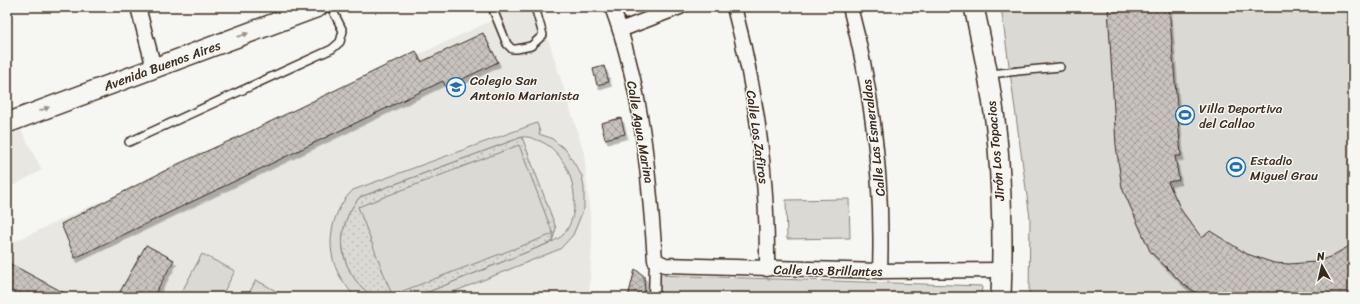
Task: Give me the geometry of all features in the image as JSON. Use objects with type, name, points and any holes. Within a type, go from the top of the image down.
[{"type":"main road","name":"Avenida Buenos Aires","points":[[7,123],[318,7]]},
{"type":"main road","name":"Jirón Los Topacios","points":[[974,7],[988,74],[998,148],[1002,270],[1001,297]]},
{"type":"street","points":[[138,7],[154,68]]},
{"type":"street","name":"Calle Agua Marina","points":[[612,7],[620,30],[639,111],[650,190],[655,260]]},
{"type":"street","points":[[620,30],[680,7]]},
{"type":"street","name":"Calle Los Zafiros","points":[[734,7],[746,56],[760,138],[766,201],[767,269]]},
{"type":"street","name":"Calle Las Esmeraldas","points":[[850,7],[864,66],[876,146],[882,227],[880,271]]},
{"type":"street","points":[[654,297],[655,260]]},
{"type":"street","name":"Calle Los Brillantes","points":[[655,260],[665,265],[767,269],[880,271],[1002,270]]},
{"type":"lane","points":[[129,142],[332,49],[340,42],[343,31],[331,7]]},
{"type":"lane","points":[[492,7],[507,44],[512,49],[518,50],[531,46],[543,35],[535,7]]},
{"type":"lane","points":[[988,74],[1060,67]]},
{"type":"shaded area","name":"Colegio San Antonio Marianista","points":[[486,7],[538,7],[584,153],[592,239],[589,297],[7,297],[7,245],[491,21]]},
{"type":"shaded area","name":"Villa Deportiva del Callao","points":[[1001,7],[1353,7],[1353,297],[1029,297],[1030,218]]},
{"type":"shaded area","points":[[537,123],[540,132],[539,134],[551,138],[566,150],[582,176],[584,188],[584,208],[573,235],[560,249],[441,297],[416,297],[552,242],[563,235],[570,224],[574,211],[572,183],[567,170],[560,158],[551,148],[540,141],[522,137],[360,197],[351,209],[345,222],[343,250],[346,263],[353,276],[362,287],[374,297],[358,297],[350,291],[338,273],[333,261],[331,236],[338,211],[353,190]]},
{"type":"shaded area","points":[[21,130],[42,170],[7,189],[7,136]]},
{"type":"shaded area","points":[[522,137],[556,228],[552,242],[416,297],[374,297],[362,287],[353,276],[346,263],[343,250],[345,222],[351,209],[360,197]]},
{"type":"shaded area","points":[[519,145],[553,234],[392,295],[358,207]]},
{"type":"shaded area","points":[[849,199],[850,238],[787,239],[786,200]]},
{"type":"shaded area","points":[[202,254],[235,271],[221,297],[179,297]]},
{"type":"shaded area","points":[[657,275],[982,286],[981,297],[657,297]]},
{"type":"shaded area","points":[[256,280],[287,297],[247,297]]},
{"type":"building","points":[[1108,7],[1169,7],[1181,156],[1175,156],[1179,180],[1168,182],[1181,210],[1202,238],[1210,231],[1247,254],[1274,263],[1289,264],[1315,262],[1330,257],[1353,244],[1353,297],[1202,297],[1182,283],[1150,251],[1122,188],[1116,145]]},
{"type":"building","points":[[483,33],[498,62],[446,87],[443,81],[75,258],[61,224],[178,164],[247,133],[416,51],[421,62]]},
{"type":"building","points":[[604,66],[609,82],[597,85],[593,69]]},
{"type":"building","points":[[621,118],[625,134],[605,139],[601,123]]},
{"type":"building","points":[[146,245],[174,260],[153,297],[117,297]]},
{"type":"building","points":[[7,262],[72,297],[7,297]]},
{"type":"building","points":[[635,269],[644,276],[645,297],[628,297]]},
{"type":"place","name":"Colegio San Antonio Marianista","points":[[456,87]]},
{"type":"place","name":"Villa Deportiva del Callao","points":[[1185,115]]},
{"type":"place","name":"Estadio Miguel Grau","points":[[1236,167]]}]
